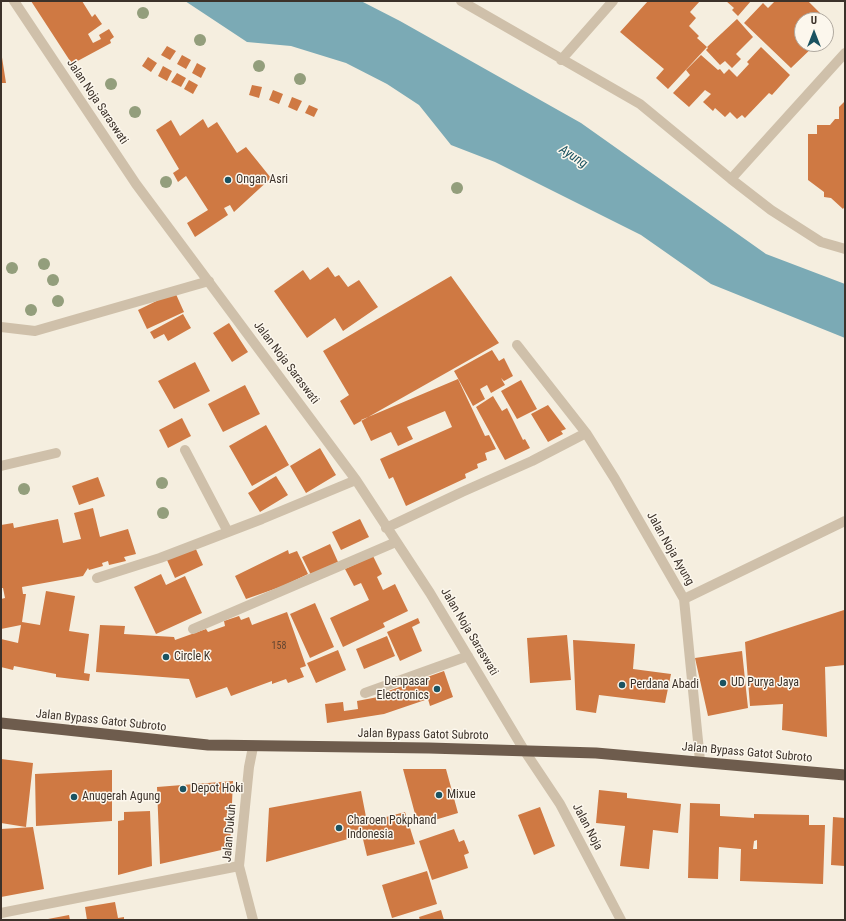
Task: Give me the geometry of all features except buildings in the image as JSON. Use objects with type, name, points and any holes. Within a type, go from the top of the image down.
[{"type":"highway","name":"Jalan Bypass Gatot Subroto","points":[[1,723],[208,745],[253,747],[524,750],[596,753],[845,775]]},
{"type":"street","name":"Jalan Noja Saraswati","points":[[14,1],[136,184],[356,480],[430,593],[524,750]]},
{"type":"street","points":[[461,1],[561,60],[640,104],[771,210],[821,242],[845,249]]},
{"type":"street","points":[[561,60],[613,1]]},
{"type":"street","points":[[731,179],[845,53]]},
{"type":"street","points":[[1,327],[35,331],[209,281]]},
{"type":"street","name":"Jalan Noja Ayung","points":[[517,345],[586,433],[615,479],[684,599],[700,761]]},
{"type":"street","points":[[386,528],[462,492],[532,462],[586,433]]},
{"type":"street","points":[[185,450],[228,532]]},
{"type":"street","points":[[1,466],[56,453]]},
{"type":"street","points":[[97,578],[160,558],[356,480]]},
{"type":"street","points":[[684,599],[845,521]]},
{"type":"street","points":[[193,629],[396,542]]},
{"type":"street","points":[[366,693],[468,656]]},
{"type":"street","name":"Jalan Dukuh","points":[[253,747],[249,767],[239,866],[253,920]]},
{"type":"street","name":"Jalan Noja","points":[[524,750],[560,804],[621,920]]},
{"type":"street","points":[[1,913],[239,866]]},
{"type":"water","name":"Ayung","points":[[185,1],[361,1],[400,21],[581,123],[766,254],[845,284],[845,338],[711,284],[641,235],[495,162],[451,145],[419,105],[387,84],[346,63],[291,46],[247,42]]},
{"type":"place","name":"Ongan Asri","points":[[228,180]]},
{"type":"place","name":"Circle K","points":[[166,657]]},
{"type":"place","name":"UD Purya Jaya","points":[[723,683]]},
{"type":"place","name":"Perdana Abadi","points":[[622,685]]},
{"type":"place","name":"Denpasar Electronics","points":[[437,689]]},
{"type":"place","name":"Depot Hoki","points":[[183,789]]},
{"type":"place","name":"Mixue","points":[[439,795]]},
{"type":"place","name":"Anugerah Agung","points":[[74,797]]},
{"type":"place","name":"Charoen Pokphand Indonesia","points":[[339,828]]}]
